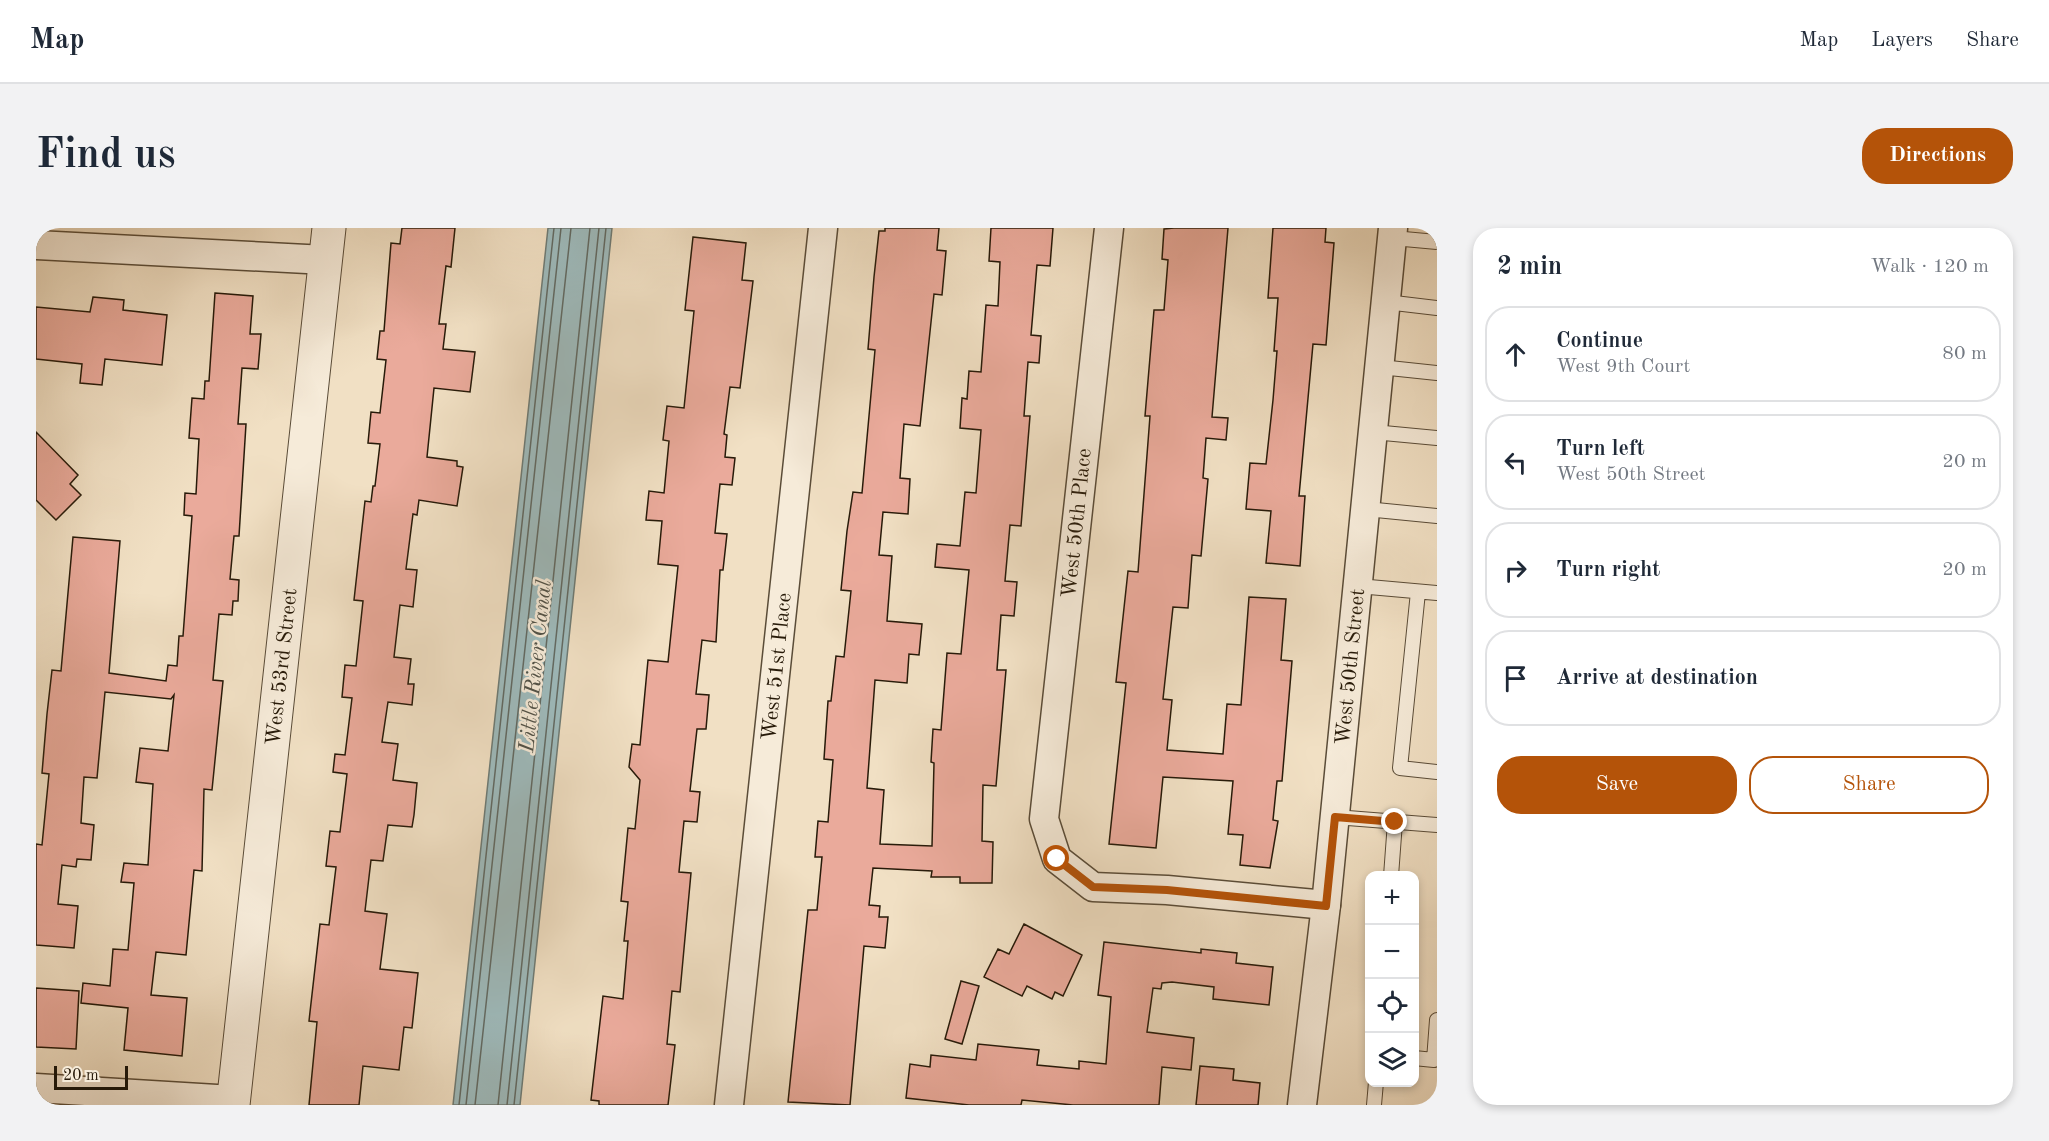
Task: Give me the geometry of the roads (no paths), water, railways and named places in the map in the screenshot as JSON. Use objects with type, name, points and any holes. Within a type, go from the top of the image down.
[{"type":"street","name":"West 51st Place","points":[[729,1105],[823,228]]},
{"type":"street","name":"West 50th Place","points":[[1109,228],[1044,819],[1057,859],[1093,887],[1167,890],[1326,906]]},
{"type":"street","name":"West 50th Street","points":[[1302,1105],[1326,906],[1393,233]]},
{"type":"street","points":[[39,239],[328,244]]},
{"type":"street","name":"West 53rd Street","points":[[233,1103],[328,244]]},
{"type":"street","points":[[36,1089],[233,1103]]},
{"type":"lane","points":[[1393,233],[1437,242]]},
{"type":"lane","points":[[1386,302],[1437,308]]},
{"type":"lane","points":[[1380,367],[1437,373]]},
{"type":"lane","points":[[1373,432],[1437,438]]},
{"type":"lane","points":[[1366,509],[1437,516]]},
{"type":"lane","points":[[1358,586],[1437,593]]},
{"type":"lane","points":[[1418,592],[1400,768],[1437,772]]},
{"type":"lane","points":[[1335,817],[1437,825]]},
{"type":"lane","points":[[1391,871],[1395,822]]},
{"type":"lane","points":[[1419,1059],[1436,1061],[1437,1020]]},
{"type":"lane","points":[[1374,1105],[1376,1087]]},
{"type":"water","name":"Little River Canal","points":[[548,228],[612,228],[520,1105],[453,1105]]}]
